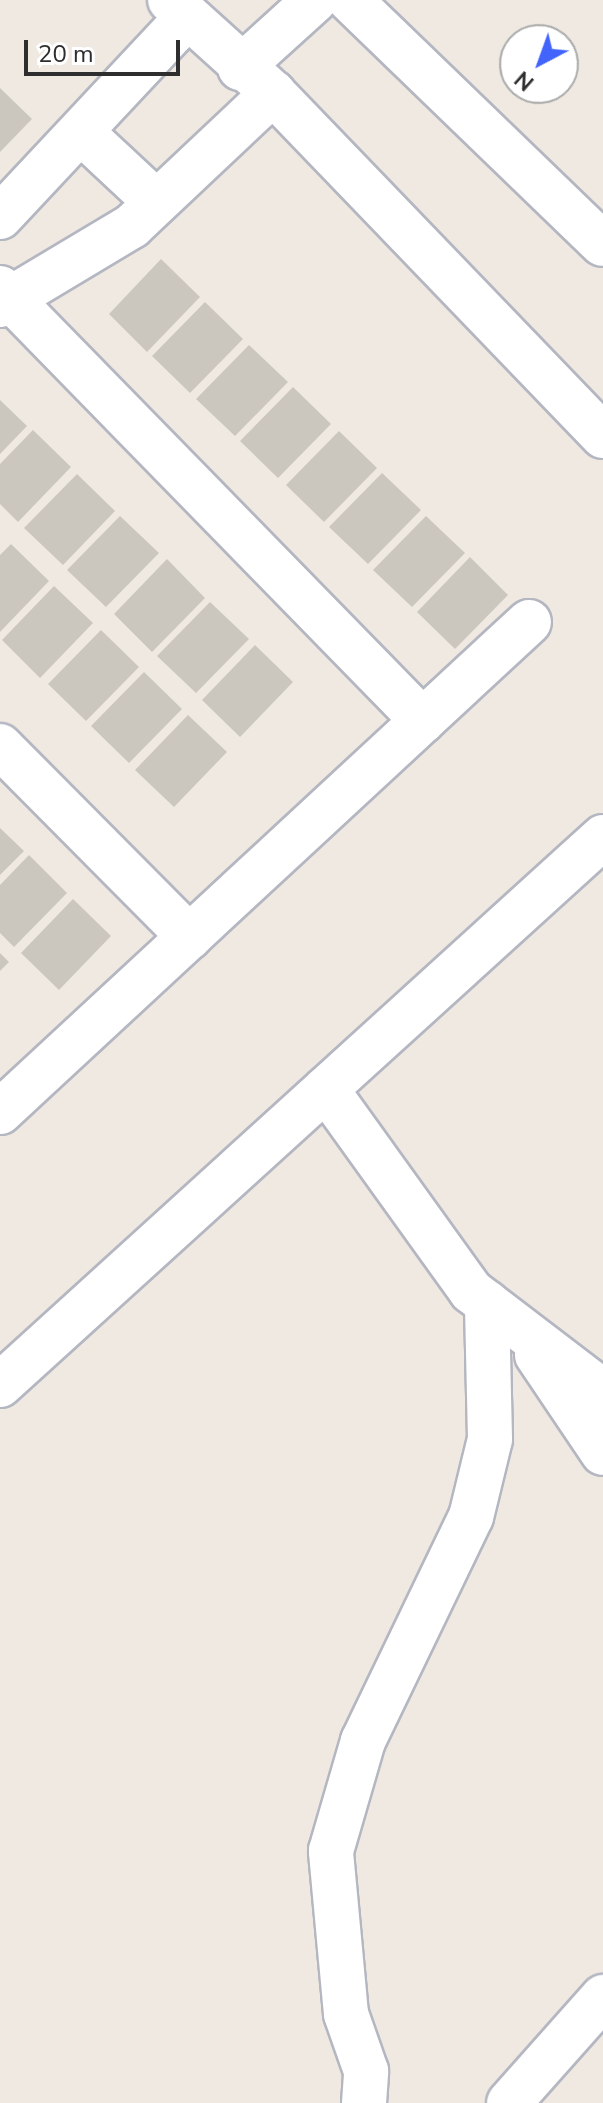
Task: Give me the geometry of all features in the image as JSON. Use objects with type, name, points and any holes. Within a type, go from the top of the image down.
[{"type":"street","points":[[315,0],[256,80],[132,226],[4,297],[423,721]]},
{"type":"street","points":[[350,0],[603,244]]},
{"type":"street","points":[[0,217],[81,132],[179,8],[256,80],[603,436]]},
{"type":"street","points":[[81,132],[155,201]]},
{"type":"street","points":[[0,1112],[529,622]]},
{"type":"street","points":[[0,746],[190,937]]},
{"type":"street","points":[[0,1385],[603,837]]},
{"type":"street","points":[[326,1089],[471,1291],[603,1392]]},
{"type":"street","points":[[502,1315],[603,1453]]},
{"type":"street","points":[[364,2103],[366,2071],[346,2014],[331,1851],[363,1741],[471,1517],[490,1439],[502,1315]]},
{"type":"street","points":[[509,2103],[603,1997]]},
{"type":"building","points":[[0,88],[32,119],[0,152]]},
{"type":"building","points":[[161,259],[200,297],[147,352],[109,314]]},
{"type":"building","points":[[205,302],[243,339],[190,393],[152,356]]},
{"type":"building","points":[[249,345],[288,382],[235,436],[196,399]]},
{"type":"building","points":[[293,387],[331,424],[278,478],[240,441]]},
{"type":"building","points":[[0,400],[27,426],[0,454]]},
{"type":"building","points":[[33,430],[71,467],[18,522],[0,504],[0,464]]},
{"type":"building","points":[[339,431],[377,468],[324,522],[286,485]]},
{"type":"building","points":[[382,473],[421,510],[368,564],[329,527]]},
{"type":"building","points":[[77,474],[115,511],[63,565],[24,528]]},
{"type":"building","points":[[120,516],[159,553],[106,607],[67,570]]},
{"type":"building","points":[[426,516],[465,553],[412,607],[373,570]]},
{"type":"building","points":[[11,544],[49,581],[0,632],[0,555]]},
{"type":"building","points":[[470,557],[508,595],[455,649],[417,612]]},
{"type":"building","points":[[167,559],[205,598],[152,652],[114,614]]},
{"type":"building","points":[[54,586],[93,623],[40,678],[2,640]]},
{"type":"building","points":[[210,602],[249,639],[196,693],[157,656]]},
{"type":"building","points":[[101,630],[139,667],[86,721],[48,684]]},
{"type":"building","points":[[255,645],[293,682],[240,737],[202,700]]},
{"type":"building","points":[[144,672],[182,709],[129,763],[91,726]]},
{"type":"building","points":[[188,715],[227,752],[174,807],[135,770]]},
{"type":"building","points":[[0,828],[24,851],[0,875]]},
{"type":"building","points":[[29,855],[67,893],[14,947],[0,933],[0,885]]},
{"type":"building","points":[[73,899],[111,936],[59,990],[21,953]]},
{"type":"building","points":[[0,953],[9,962],[0,971]]}]
